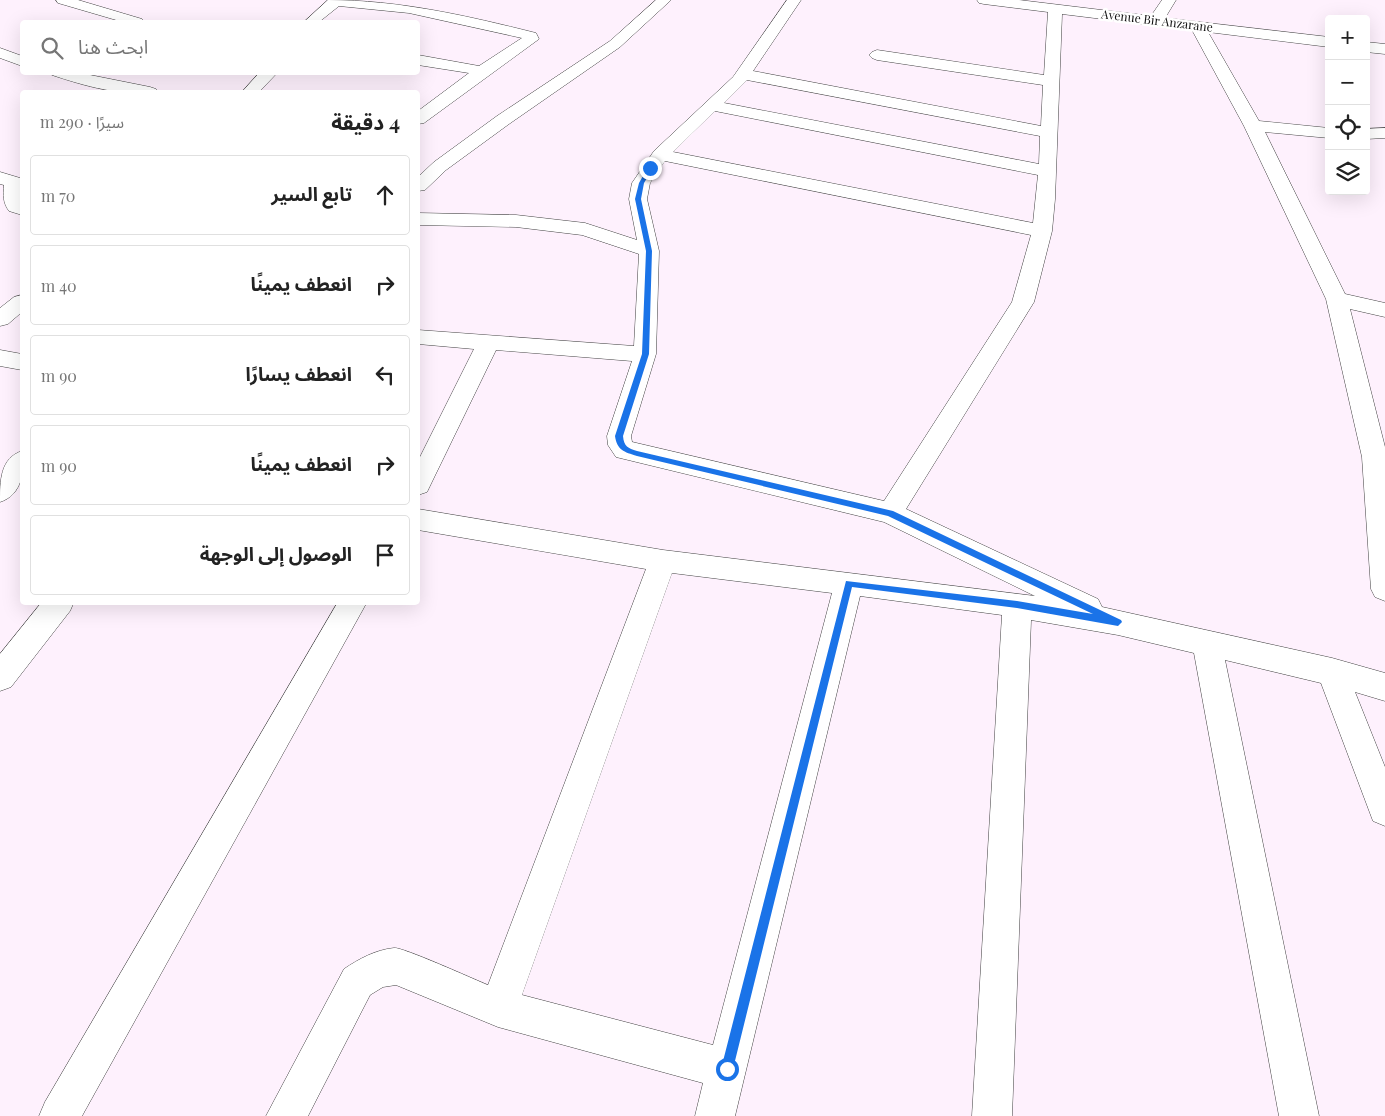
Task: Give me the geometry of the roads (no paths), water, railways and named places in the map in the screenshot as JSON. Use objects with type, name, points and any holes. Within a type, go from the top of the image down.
[{"type":"street","points":[[63,0],[130,20]]},
{"type":"street","points":[[313,20],[336,0],[409,9],[531,36],[531,39],[482,71],[420,118]]},
{"type":"street","points":[[420,184],[503,120],[615,44],[664,0]]},
{"type":"street","points":[[794,0],[743,74],[713,106],[660,155],[650,168],[638,191],[649,251],[646,354],[619,436],[620,445],[625,450],[890,513],[1118,622]]},
{"type":"street","name":"Avenue Bir Anzarane","points":[[984,0],[1325,42]]},
{"type":"street","points":[[1155,22],[1169,0]]},
{"type":"street","points":[[890,513],[1023,302],[1042,231],[1046,199],[1056,8]]},
{"type":"street","points":[[1198,26],[1253,126],[1337,299],[1380,458],[1385,589]]},
{"type":"street","points":[[1370,47],[1385,49]]},
{"type":"street","points":[[0,54],[20,60]]},
{"type":"street","points":[[877,55],[1052,81]]},
{"type":"street","points":[[420,60],[482,71]]},
{"type":"street","points":[[743,74],[1050,133]]},
{"type":"street","points":[[67,75],[82,80],[139,90]]},
{"type":"street","points":[[252,90],[267,75]]},
{"type":"street","points":[[66,90],[82,80]]},
{"type":"street","points":[[713,106],[1046,171]]},
{"type":"street","points":[[1253,126],[1325,133]]},
{"type":"street","points":[[1370,134],[1385,133]]},
{"type":"street","points":[[660,155],[1042,231]]},
{"type":"street","points":[[0,178],[13,182],[13,201],[16,207],[20,209]]},
{"type":"street","points":[[420,219],[516,222],[585,229],[649,251]]},
{"type":"street","points":[[1337,299],[1385,310]]},
{"type":"street","points":[[0,319],[20,304]]},
{"type":"street","points":[[420,337],[646,354]]},
{"type":"street","points":[[420,482],[489,342]]},
{"type":"street","points":[[0,358],[20,362]]},
{"type":"street","points":[[0,493],[20,463]]},
{"type":"street","points":[[0,493],[20,494]]},
{"type":"street","points":[[420,519],[663,561],[1017,605],[1118,622],[1332,672],[1385,687]]},
{"type":"street","points":[[498,1008],[663,561]]},
{"type":"street","points":[[715,1116],[849,583]]},
{"type":"street","points":[[0,677],[58,605]]},
{"type":"street","points":[[58,1116],[351,605]]},
{"type":"street","points":[[992,1116],[1017,605]]},
{"type":"street","points":[[1207,644],[1299,1116]]},
{"type":"street","points":[[1332,672],[1385,809]]},
{"type":"street","points":[[286,1116],[358,982],[377,970],[396,966],[498,1008],[727,1069]]}]
